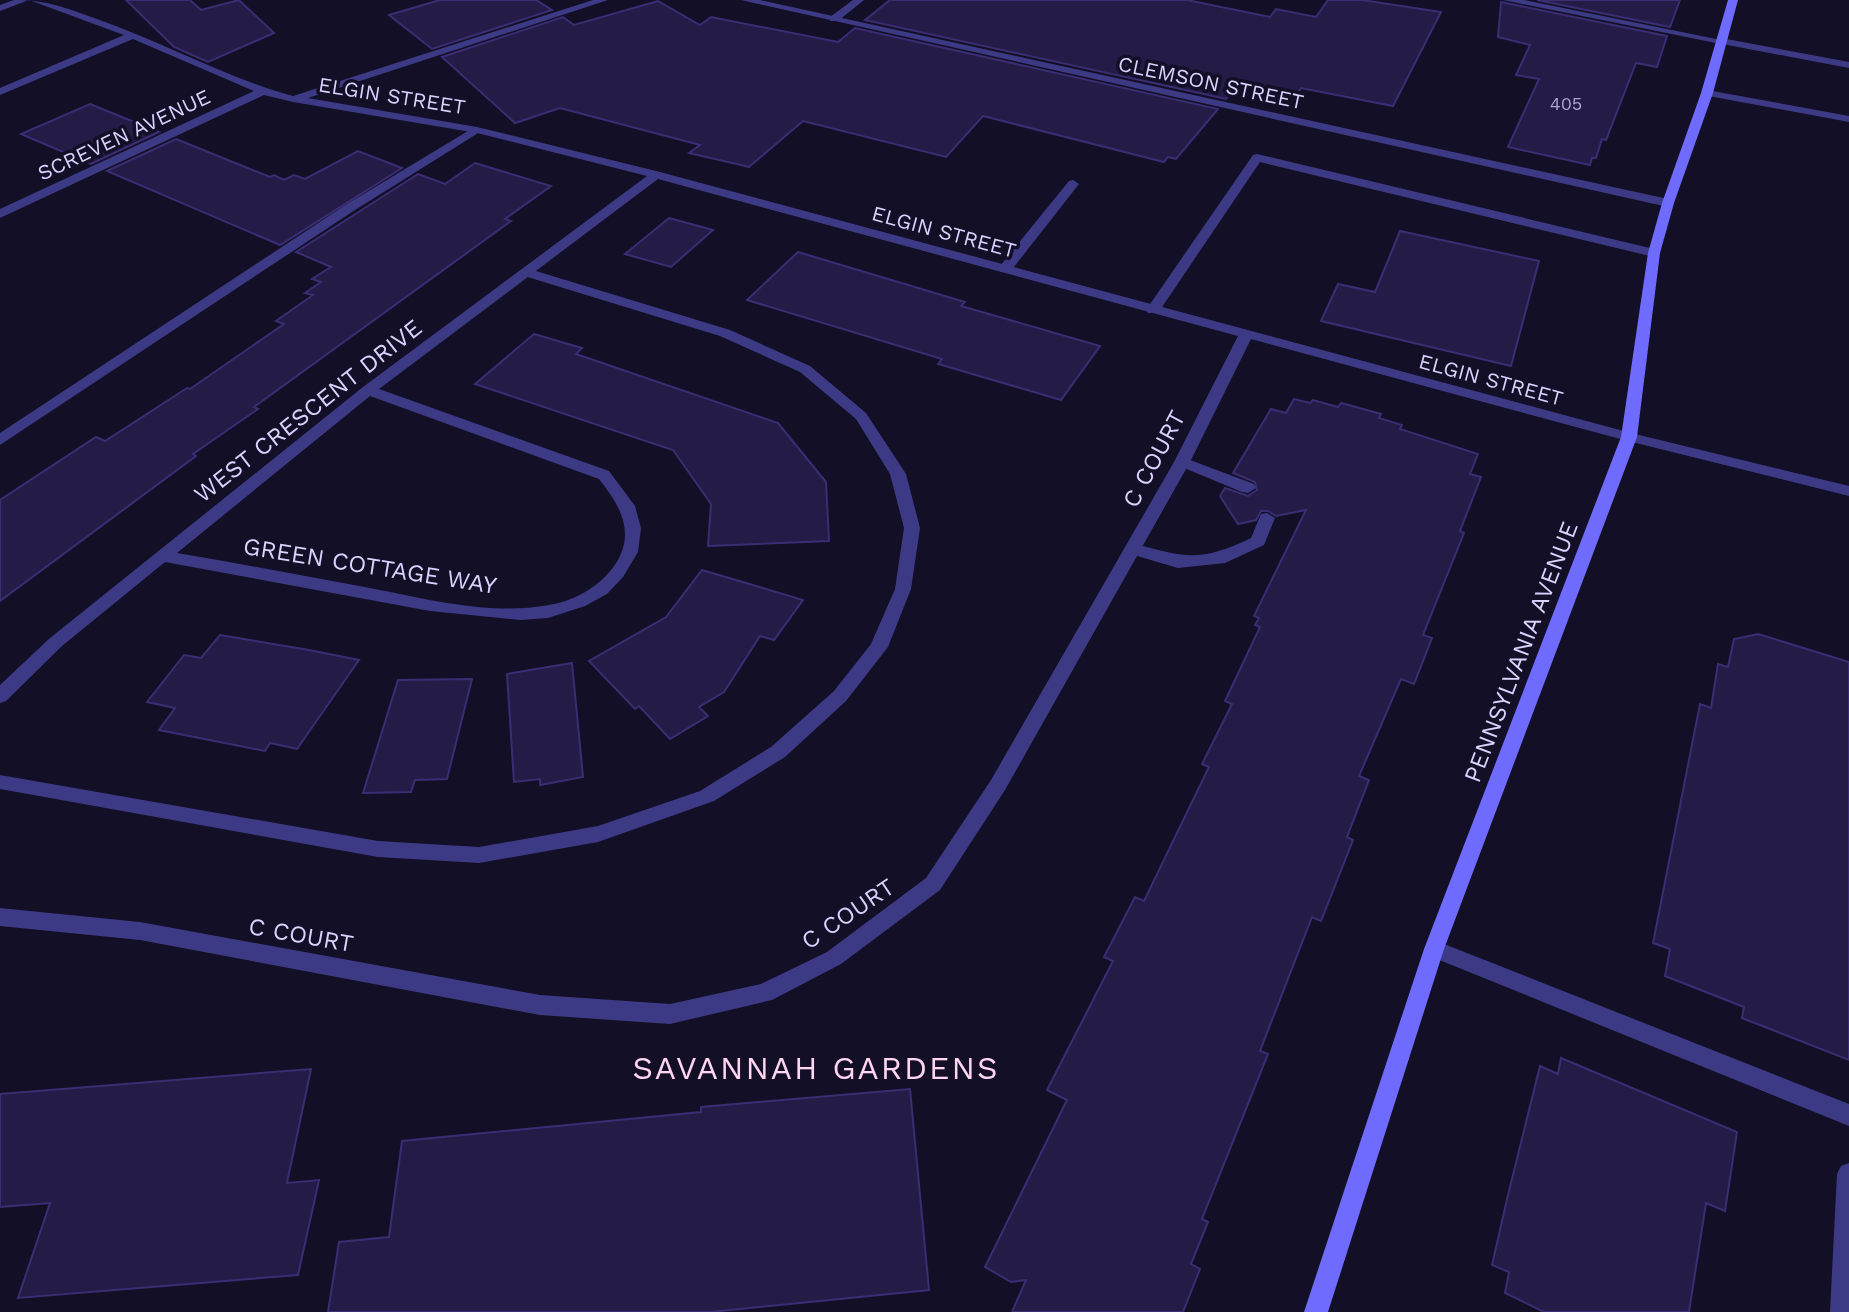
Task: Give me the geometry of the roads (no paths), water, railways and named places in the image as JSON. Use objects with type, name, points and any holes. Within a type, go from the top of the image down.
[{"type":"main road","name":"PENNSYLVANIA AVENUE","points":[[1316,1312],[1434,949],[1629,437],[1654,253],[1668,203],[1707,93],[1733,0]]},
{"type":"street","points":[[0,8],[24,0]]},
{"type":"street","name":"ELGIN STREET","points":[[34,0],[133,35],[263,91],[293,99],[477,130],[656,175],[1629,437],[1849,491]]},
{"type":"street","points":[[293,99],[603,0]]},
{"type":"street","name":"CLEMSON STREET","points":[[746,0],[1668,203]]},
{"type":"street","points":[[834,19],[859,0]]},
{"type":"street","points":[[1508,0],[1849,65]]},
{"type":"street","points":[[1582,14],[1588,0]]},
{"type":"street","points":[[0,92],[133,35]]},
{"type":"street","name":"SCREVEN AVENUE","points":[[0,214],[263,91]]},
{"type":"street","points":[[1707,93],[1849,119]]},
{"type":"street","points":[[0,440],[351,207],[477,130]]},
{"type":"street","points":[[1153,310],[1256,158],[1654,253]]},
{"type":"street","name":"WEST CRESCENT DRIVE","points":[[0,696],[56,642],[368,390],[656,175]]},
{"type":"street","points":[[1005,269],[1073,184]]},
{"type":"street","points":[[0,782],[378,849],[478,855],[598,834],[707,796],[778,752],[839,696],[879,647],[903,589],[912,528],[898,474],[861,416],[805,369],[725,333],[526,272]]},
{"type":"street","name":"C COURT","points":[[0,917],[140,931],[540,1005],[670,1014],[764,993],[834,958],[933,884],[998,785],[1133,549],[1182,462],[1246,335]]},
{"type":"street","name":"GREEN COTTAGE WAY","points":[[161,556],[456,609],[523,613],[568,607],[608,586],[627,558],[635,529],[625,499],[604,475],[368,390]]},
{"type":"street","points":[[1182,462],[1248,488]]},
{"type":"street","points":[[1133,549],[1178,562],[1225,557],[1258,541],[1267,518]]},
{"type":"street","points":[[1434,949],[1849,1115]]},
{"type":"street","points":[[1842,1312],[1849,1174]]},
{"type":"district","name":"SAVANNAH GARDENS","points":[[816,1068]]}]
